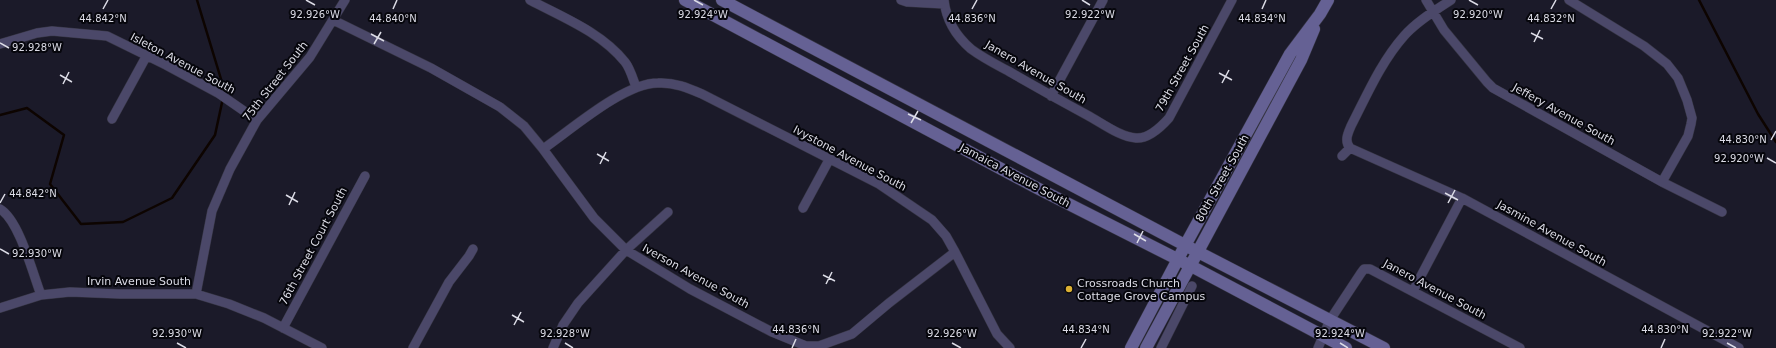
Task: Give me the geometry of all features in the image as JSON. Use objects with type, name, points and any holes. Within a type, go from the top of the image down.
[{"type":"main road","name":"Jamaica Avenue South","points":[[685,0],[1030,184],[1178,259],[1346,348]]},
{"type":"main road","name":"Jamaica Avenue South","points":[[722,0],[1185,246],[1384,348]]},
{"type":"main road","name":"80th Street South","points":[[1131,348],[1290,54],[1320,14],[1328,0]]},
{"type":"main road","name":"80th Street South","points":[[1146,348],[1301,60],[1320,14]]},
{"type":"street","name":"75th Street South","points":[[196,294],[212,211],[230,169],[257,120],[310,57],[345,0]]},
{"type":"street","points":[[530,0],[592,34],[610,46],[626,63],[636,87]]},
{"type":"street","points":[[901,0],[907,2],[944,2]]},
{"type":"street","points":[[1051,96],[1103,0]]},
{"type":"street","name":"79th Street South","points":[[1142,137],[1159,129],[1170,118],[1232,0]]},
{"type":"street","name":"Jeffery Avenue South","points":[[1426,0],[1444,30],[1493,88],[1662,182],[1722,212]]},
{"type":"street","points":[[1342,156],[1350,148],[1347,137],[1351,126],[1389,55],[1405,34],[1451,0]]},
{"type":"street","points":[[1569,0],[1644,46],[1667,64],[1678,78],[1687,100],[1692,118],[1692,124],[1688,136],[1662,182]]},
{"type":"street","name":"Janero Avenue South","points":[[944,2],[950,23],[959,36],[971,48],[1051,96],[1122,134],[1136,138],[1142,137]]},
{"type":"street","name":"Iverson Avenue South","points":[[333,20],[431,68],[500,107],[524,126],[594,218],[626,250],[690,289],[772,332],[806,346],[820,346],[852,334],[889,303],[955,252]]},
{"type":"street","name":"Isleton Avenue South","points":[[0,44],[37,33],[52,31],[108,36],[218,93],[257,120]]},
{"type":"street","points":[[112,119],[147,55]]},
{"type":"street","name":"Ivystone Avenue South","points":[[543,149],[619,95],[636,87],[658,83],[683,86],[702,94],[829,160],[879,184],[926,216],[946,236],[997,334],[1009,348]]},
{"type":"street","name":"Jasmine Avenue South","points":[[1350,148],[1462,198],[1739,348]]},
{"type":"street","points":[[803,208],[829,160]]},
{"type":"street","name":"76th Street Court South","points":[[283,328],[365,176]]},
{"type":"street","points":[[1413,291],[1462,198]]},
{"type":"street","points":[[0,210],[12,223],[22,242],[41,295]]},
{"type":"street","points":[[553,348],[563,325],[578,302],[626,250],[668,212]]},
{"type":"street","points":[[413,348],[449,282],[473,249]]},
{"type":"street","name":"Janero Avenue South","points":[[1318,348],[1330,320],[1364,269],[1370,269],[1520,348]]},
{"type":"street","points":[[1161,348],[1192,286]]},
{"type":"street","name":"Irvin Avenue South","points":[[0,308],[41,295],[70,292],[120,294],[196,294],[229,304],[283,328],[322,348]]},
{"type":"waterway","points":[[197,0],[224,93]]},
{"type":"waterway","points":[[1699,0],[1758,114],[1776,142]]},
{"type":"waterway","points":[[0,115],[27,108],[64,135],[50,184],[81,224],[123,222],[172,198],[215,135],[223,98]]},
{"type":"place","name":"Crossroads Church Cottage Grove Campus","points":[[1069,289]]}]
